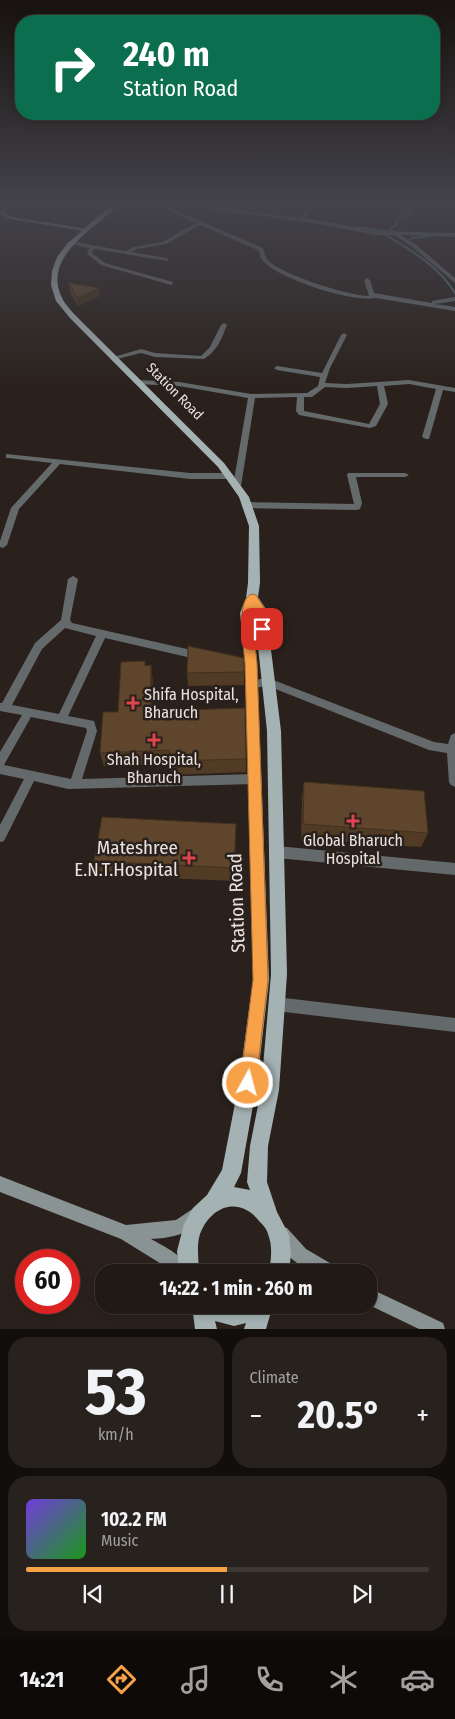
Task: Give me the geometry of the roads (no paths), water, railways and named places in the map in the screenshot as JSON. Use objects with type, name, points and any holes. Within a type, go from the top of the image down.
[{"type":"main road","name":"Station Road","points":[[57,267],[55,281],[60,301],[80,325],[221,465],[230,476],[247,505],[254,526],[252,598],[246,613],[246,666],[252,684],[260,986],[248,1083],[231,1173],[193,1225],[187,1242],[186,1264]]},
{"type":"main road","name":"Station Road","points":[[252,598],[260,609],[274,731],[279,974],[270,1090],[258,1146],[257,1182],[281,1248],[280,1264]]},
{"type":"main road","points":[[208,1206],[228,1196],[243,1197],[256,1203],[272,1222]]},
{"type":"main road","points":[[204,1314],[206,1329]]},
{"type":"main road","points":[[224,1314],[232,1316],[243,1314]]},
{"type":"main road","points":[[255,1329],[259,1314]]},
{"type":"street","points":[[113,267],[171,283]]},
{"type":"street","points":[[274,267],[281,272],[345,294],[368,298],[375,296]]},
{"type":"street","points":[[439,267],[455,281]]},
{"type":"street","points":[[366,280],[370,294],[375,296],[455,309]]},
{"type":"street","points":[[425,303],[453,300]]},
{"type":"street","points":[[113,358],[141,350],[155,355],[202,358],[208,355],[215,345],[224,325]]},
{"type":"street","points":[[137,382],[179,384],[251,396],[312,394],[321,385],[344,335]]},
{"type":"street","points":[[278,368],[324,376]]},
{"type":"street","points":[[321,385],[409,382],[455,390]]},
{"type":"street","points":[[301,395],[300,411],[302,413],[370,426],[384,404],[380,384]]},
{"type":"street","points":[[426,436],[440,387]]},
{"type":"street","points":[[236,486],[251,396]]},
{"type":"street","points":[[10,456],[190,476],[230,476]]},
{"type":"street","points":[[3,545],[15,508],[58,461]]},
{"type":"street","points":[[247,505],[357,507],[358,503],[350,475],[404,475]]},
{"type":"street","points":[[73,580],[65,622],[38,646],[3,707],[87,723],[92,727],[75,784]]},
{"type":"street","points":[[65,622],[74,628],[214,659]]},
{"type":"street","points":[[62,718],[102,634]]},
{"type":"street","points":[[252,684],[268,682],[433,747],[453,749]]},
{"type":"street","points":[[0,762],[29,712]]},
{"type":"street","points":[[455,738],[453,749],[455,782]]},
{"type":"street","points":[[0,769],[62,783],[75,784],[255,778]]},
{"type":"street","points":[[0,837],[31,776]]},
{"type":"street","points":[[277,852],[455,869]]},
{"type":"street","points":[[276,1004],[455,1025]]},
{"type":"street","points":[[0,1184],[126,1233],[169,1258],[175,1264]]},
{"type":"street","points":[[126,1233],[179,1227],[208,1206]]},
{"type":"street","points":[[272,1222],[300,1255],[315,1264]]},
{"type":"street","points":[[377,1300],[437,1329]]},
{"type":"waterway","points":[[433,267],[455,293]]},
{"type":"place","name":"Shifa Hospital, Bharuch","points":[[133,703]]},
{"type":"place","name":"Shah Hospital, Bharuch","points":[[154,740]]},
{"type":"place","name":"Global Bharuch Hospital","points":[[353,821]]},
{"type":"place","name":"Mateshree E.N.T.Hospital","points":[[189,858]]}]
